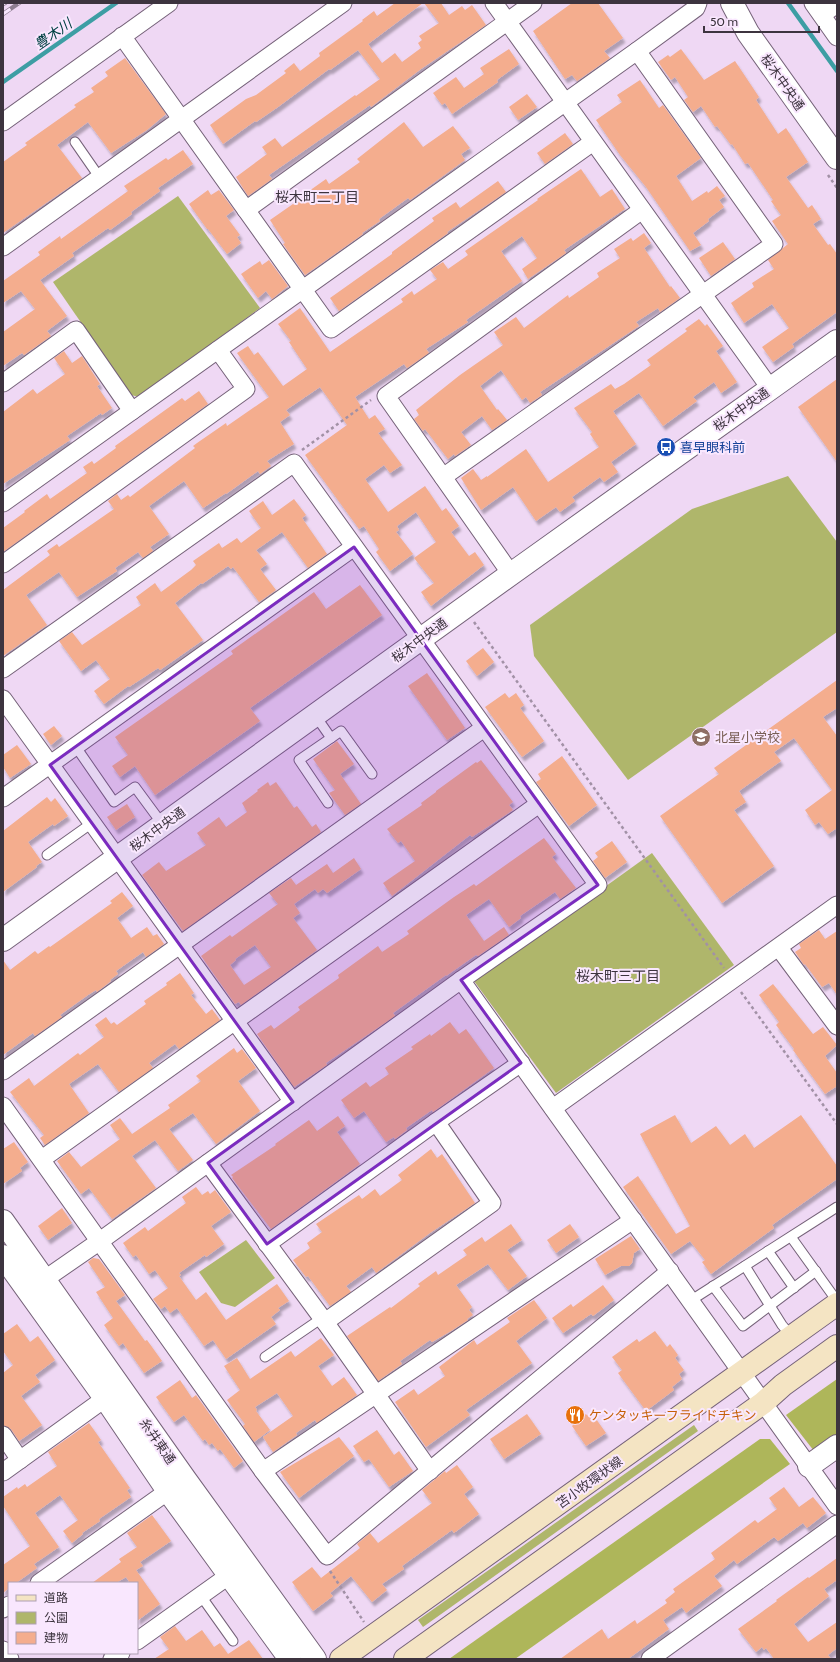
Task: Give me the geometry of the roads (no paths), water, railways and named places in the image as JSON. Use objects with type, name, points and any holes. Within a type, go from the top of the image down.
[{"type":"main road","name":"苫小牧環状線","points":[[341,1659],[837,1304]]},
{"type":"main road","points":[[406,1659],[763,1403],[783,1385],[837,1346]]},
{"type":"street","points":[[3,122],[169,3]]},
{"type":"street","points":[[3,247],[343,3]]},
{"type":"street","points":[[494,3],[770,388]]},
{"type":"street","points":[[246,210],[533,3]]},
{"type":"street","points":[[3,503],[637,51],[696,8],[698,3]]},
{"type":"street","name":"桜木中央通","points":[[732,3],[748,33],[837,158]]},
{"type":"street","points":[[837,4],[817,9],[837,37]]},
{"type":"street","points":[[122,36],[331,329],[593,142]]},
{"type":"street","points":[[444,477],[774,244],[637,51]]},
{"type":"street","points":[[511,574],[386,396],[642,210]]},
{"type":"street","points":[[3,383],[76,330],[132,411]]},
{"type":"street","name":"桜木中央通","points":[[3,940],[421,638],[837,341]]},
{"type":"street","points":[[3,564],[246,389],[218,350]]},
{"type":"street","points":[[3,669],[294,463],[598,885],[461,980],[37,1285]]},
{"type":"street","points":[[3,798],[354,547]]},
{"type":"street","points":[[3,699],[293,1102]]},
{"type":"street","points":[[3,1071],[484,728]]},
{"type":"street","points":[[42,1159],[539,804]]},
{"type":"street","points":[[553,1108],[779,948],[837,905]]},
{"type":"street","points":[[779,948],[837,1025]]},
{"type":"street","points":[[461,980],[837,1506]]},
{"type":"street","points":[[267,1244],[520,1063]]},
{"type":"street","points":[[3,1106],[263,1471],[327,1556],[670,1272]]},
{"type":"street","points":[[323,1320],[492,1203],[436,1122]]},
{"type":"street","points":[[208,1163],[323,1320],[430,1471]]},
{"type":"street","points":[[263,1471],[632,1220]]},
{"type":"street","name":"糸井東通","points":[[3,1221],[37,1285],[176,1485],[238,1569],[315,1659]]},
{"type":"street","name":"糸井東通","points":[[3,1256],[37,1285]]},
{"type":"street","points":[[3,1472],[113,1393]]},
{"type":"street","points":[[3,1435],[20,1460]]},
{"type":"street","points":[[809,1466],[837,1446]]},
{"type":"street","points":[[40,1582],[176,1485]]},
{"type":"street","points":[[650,1659],[837,1524]]},
{"type":"street","points":[[138,1640],[238,1569]]},
{"type":"street","name":"糸井東通","points":[[238,1569],[290,1659]]},
{"type":"street","points":[[3,1650],[10,1659]]},
{"type":"lane","points":[[76,142],[100,178]]},
{"type":"lane","points":[[315,715],[331,738]]},
{"type":"lane","points":[[328,803],[299,760],[341,731],[372,774]]},
{"type":"lane","points":[[76,747],[114,802],[135,787],[163,825]]},
{"type":"lane","points":[[47,855],[92,823]]},
{"type":"lane","points":[[690,1301],[837,1207]]},
{"type":"lane","points":[[791,1236],[837,1301]]},
{"type":"lane","points":[[768,1251],[794,1288]]},
{"type":"lane","points":[[745,1266],[770,1306],[792,1337]]},
{"type":"lane","points":[[713,1286],[743,1326],[816,1271]]},
{"type":"lane","points":[[265,1357],[323,1320]]},
{"type":"lane","points":[[201,1596],[234,1641]]},
{"type":"waterway","name":"豊木川","points":[[3,82],[116,3]]},
{"type":"waterway","name":"豊木川","points":[[788,3],[837,71]]},
{"type":"railway","points":[[3,14],[19,3]]},
{"type":"place","name":"喜早眼科前","points":[[666,447]]},
{"type":"place","name":"北星小学校","points":[[701,737]]},
{"type":"place","name":"ケンタッキーフライドチキン","points":[[575,1415]]},
{"type":"district","name":"桜木町二丁目","points":[[317,197]]},
{"type":"district","name":"桜木町三丁目","points":[[618,976]]}]
